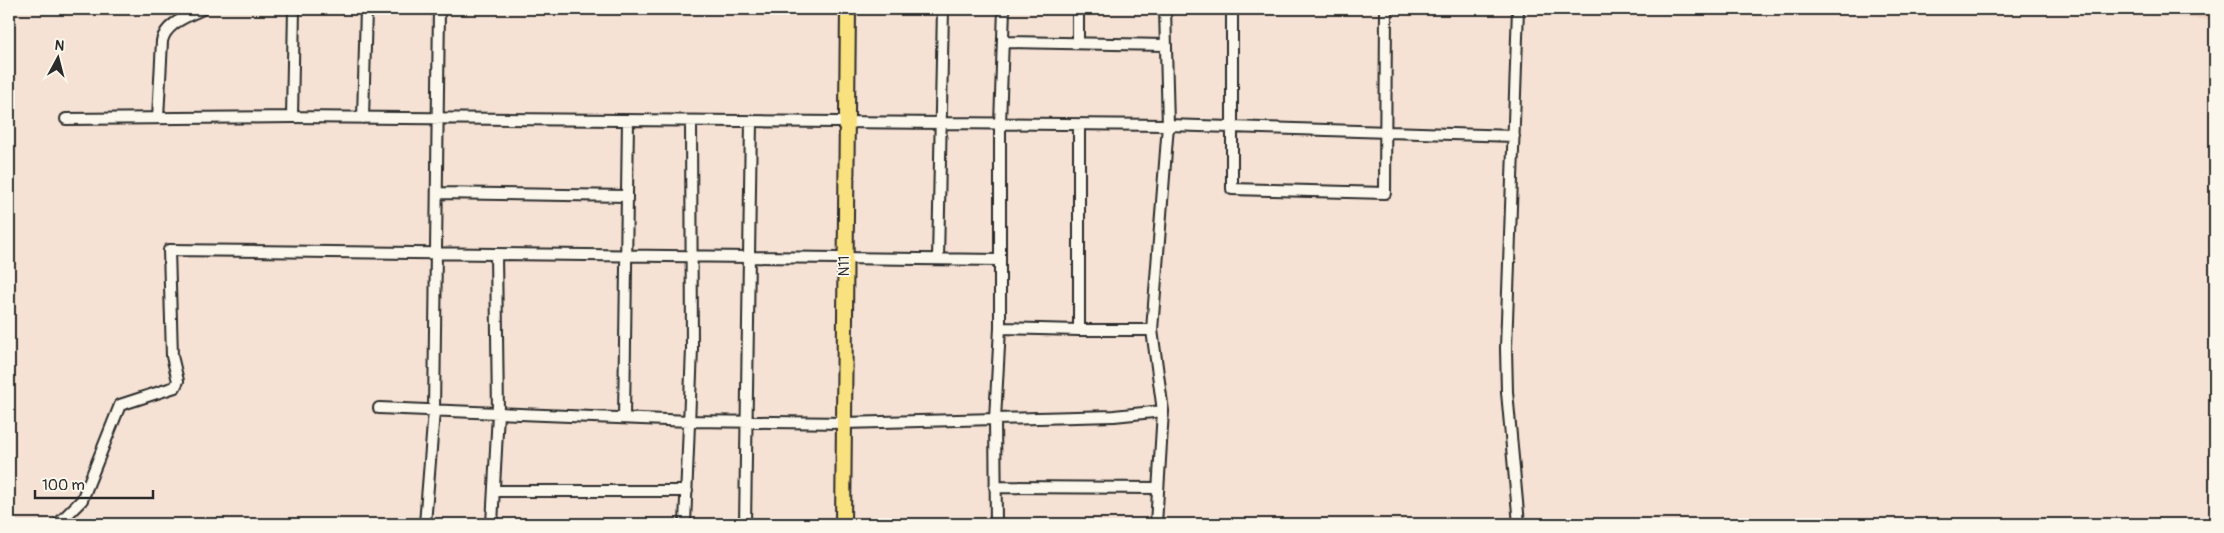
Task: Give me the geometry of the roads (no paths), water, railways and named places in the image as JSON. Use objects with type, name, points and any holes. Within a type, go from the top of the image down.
[{"type":"main road","name":"N11","points":[[843,524],[844,258],[848,9]]},
{"type":"street","points":[[158,118],[164,32],[169,27],[202,9]]},
{"type":"street","points":[[292,117],[294,9]]},
{"type":"street","points":[[363,118],[366,9]]},
{"type":"street","points":[[425,524],[434,411],[439,9]]},
{"type":"street","points":[[938,259],[943,9]]},
{"type":"street","points":[[996,524],[995,419],[1000,328],[1000,124],[1004,9]]},
{"type":"street","points":[[1078,9],[1078,43]]},
{"type":"street","points":[[1156,524],[1163,412],[1152,330],[1168,125],[1165,9]]},
{"type":"street","points":[[1232,9],[1232,189],[1385,193],[1386,9]]},
{"type":"street","points":[[1518,9],[1506,348],[1507,392],[1519,524]]},
{"type":"street","points":[[1004,42],[1165,45]]},
{"type":"street","points":[[66,119],[292,117],[1168,125],[1514,136]]},
{"type":"street","points":[[624,418],[628,120]]},
{"type":"street","points":[[686,524],[690,421],[691,121]]},
{"type":"street","points":[[745,524],[751,122]]},
{"type":"street","points":[[1079,125],[1079,330]]},
{"type":"street","points":[[437,193],[627,196]]},
{"type":"street","points":[[58,524],[82,500],[120,405],[175,387],[178,381],[172,356],[168,250],[1000,260]]},
{"type":"street","points":[[492,524],[498,413],[496,254]]},
{"type":"street","points":[[1000,328],[1152,330]]},
{"type":"street","points":[[379,408],[690,421],[844,423],[1114,416],[1163,412]]},
{"type":"street","points":[[996,487],[1158,488]]},
{"type":"street","points":[[494,491],[687,491]]}]
